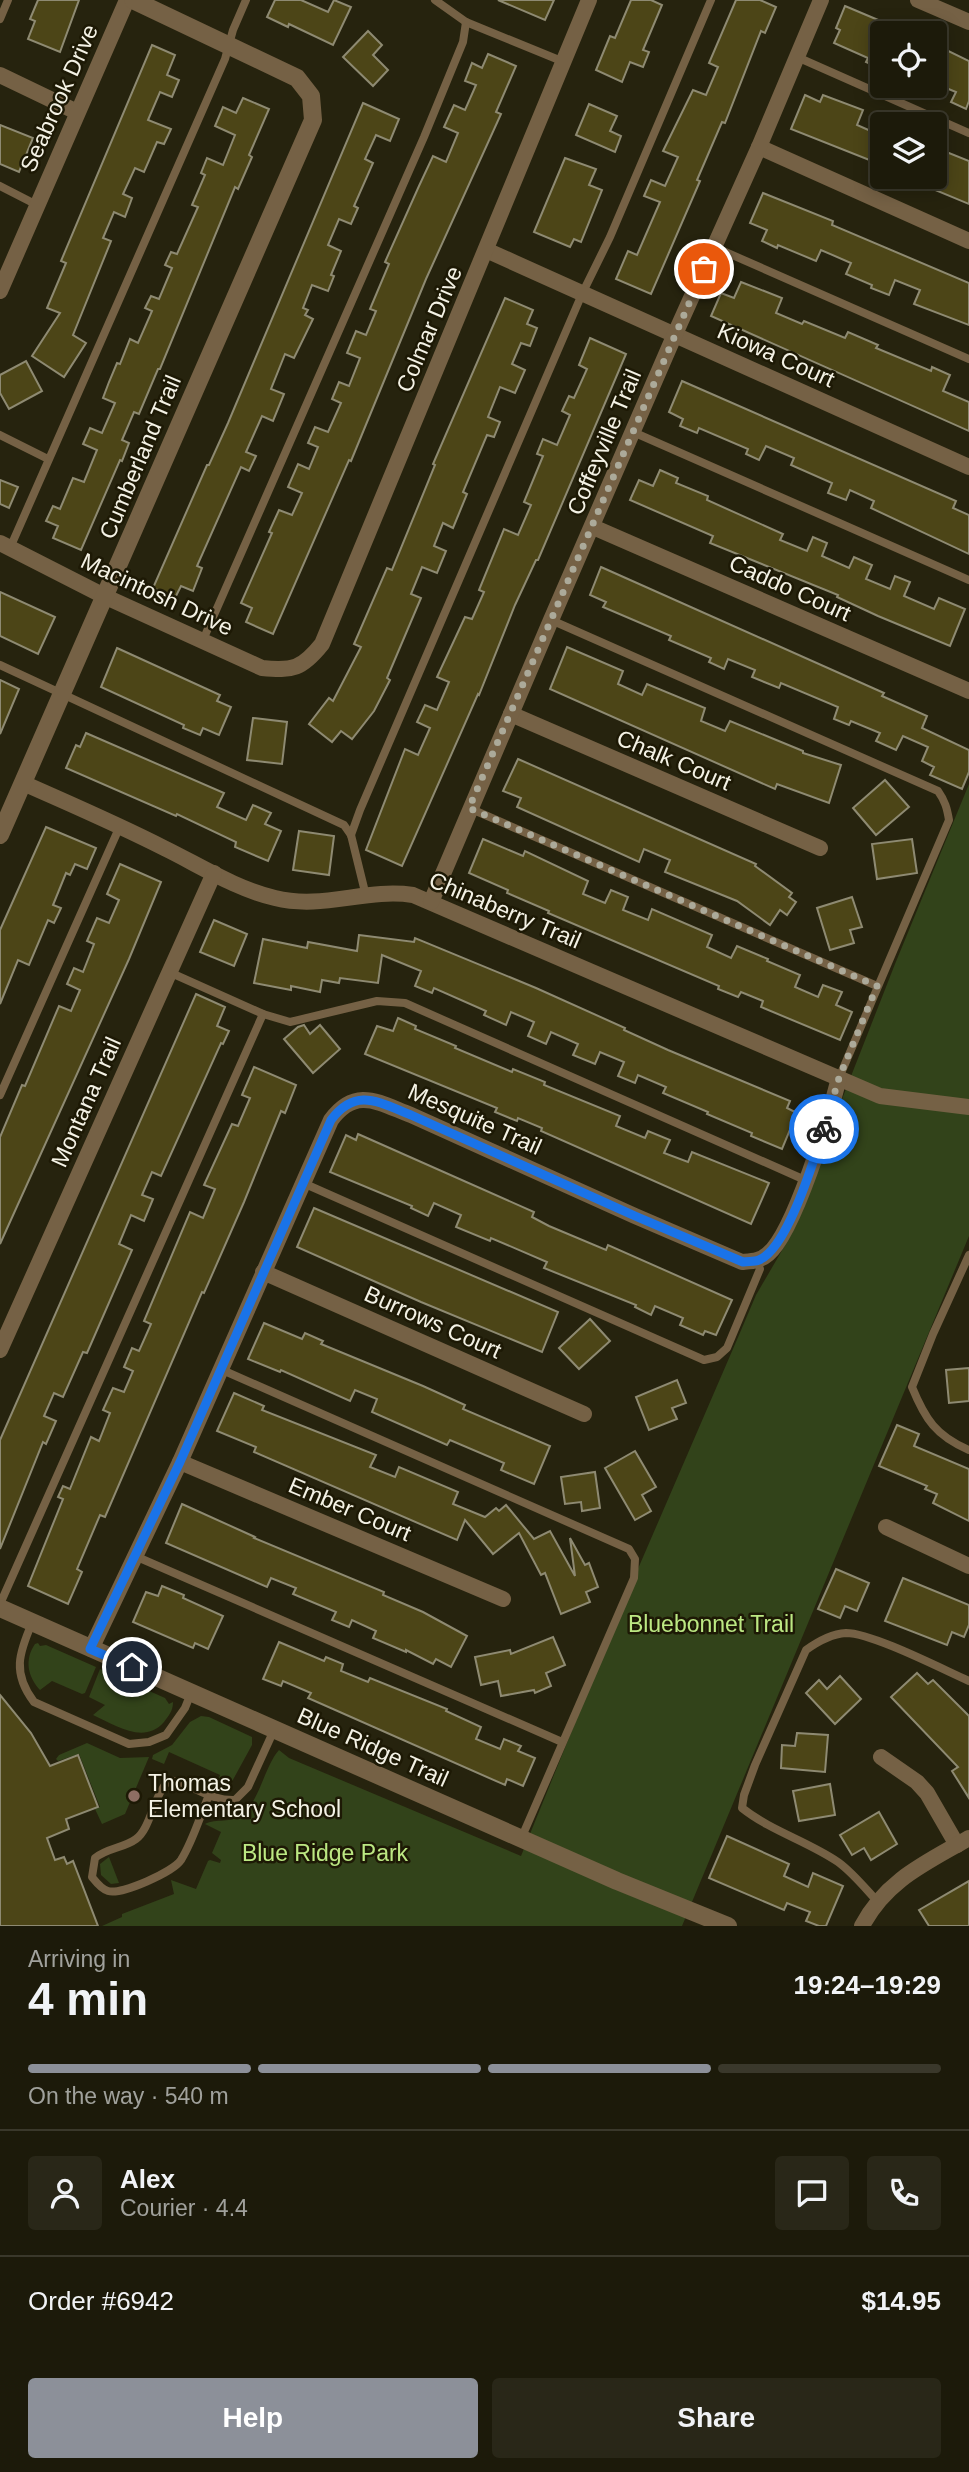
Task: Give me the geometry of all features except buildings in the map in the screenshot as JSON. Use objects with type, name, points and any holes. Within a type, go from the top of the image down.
[{"type":"street","name":"Seabrook Drive","points":[[0,291],[127,0]]},
{"type":"street","points":[[133,0],[229,46]]},
{"type":"street","name":"Colmar Drive","points":[[299,667],[309,661],[322,644],[589,0]]},
{"type":"street","name":"Coffeyville Trail","points":[[431,902],[469,808],[821,0]]},
{"type":"street","points":[[918,0],[969,22]]},
{"type":"street","name":"Cumberland Trail","points":[[0,835],[313,120],[311,96],[297,78],[229,46]]},
{"type":"street","points":[[0,75],[77,112]]},
{"type":"street","points":[[759,147],[969,240]]},
{"type":"street","name":"Kiowa Court","points":[[486,250],[969,467]]},
{"type":"street","name":"Caddo Court","points":[[593,527],[969,691]]},
{"type":"street","name":"Macintosh Drive","points":[[5,546],[106,597],[262,668],[281,670],[299,667]]},
{"type":"street","name":"Chalk Court","points":[[511,714],[820,848]]},
{"type":"street","name":"Chinaberry Trail","points":[[23,783],[264,895],[299,902],[326,902],[392,892],[413,895],[880,1096],[969,1107]]},
{"type":"street","name":"Montana Trail","points":[[0,1350],[214,873]]},
{"type":"street","points":[[757,1261],[768,1254],[783,1236],[832,1107],[839,1078]]},
{"type":"street","name":"Mesquite Trail","points":[[90,1649],[180,1462],[331,1120],[348,1102],[361,1099],[374,1101],[411,1115],[743,1262],[757,1261]]},
{"type":"street","name":"Burrows Court","points":[[263,1272],[584,1414]]},
{"type":"street","name":"Ember Court","points":[[180,1462],[503,1599]]},
{"type":"street","points":[[886,1528],[969,1566]]},
{"type":"street","name":"Blue Ridge Trail","points":[[0,1606],[32,1623],[699,1920],[728,1926]]},
{"type":"street","points":[[862,1926],[877,1901],[900,1878],[963,1841],[917,1782],[881,1757]]},
{"type":"lane","points":[[0,19],[8,0]]},
{"type":"lane","points":[[5,546],[48,459],[219,72],[246,0]]},
{"type":"lane","points":[[435,0],[466,22],[564,62]]},
{"type":"lane","points":[[351,835],[711,0]]},
{"type":"lane","points":[[203,640],[418,150],[463,42],[466,22]]},
{"type":"lane","points":[[797,57],[969,133]]},
{"type":"lane","points":[[0,186],[37,205]]},
{"type":"lane","points":[[714,247],[969,359]]},
{"type":"lane","points":[[633,432],[969,580]]},
{"type":"lane","points":[[0,435],[48,459]]},
{"type":"lane","points":[[551,620],[938,791],[947,807],[948,820],[839,1078]]},
{"type":"lane","points":[[0,665],[344,825],[351,835],[366,896]]},
{"type":"lane","points":[[469,808],[877,986]]},
{"type":"lane","points":[[0,1096],[120,826]]},
{"type":"lane","points":[[169,972],[263,1014],[290,1022],[377,1001],[405,1003],[805,1180]]},
{"type":"lane","points":[[0,1606],[263,1014]]},
{"type":"lane","points":[[303,1183],[704,1360],[717,1357],[727,1348],[761,1269],[757,1261]]},
{"type":"lane","points":[[969,1255],[912,1387],[920,1408],[935,1430],[969,1450]]},
{"type":"lane","points":[[220,1369],[629,1549],[635,1559],[634,1578],[521,1839]]},
{"type":"lane","points":[[135,1556],[562,1742]]},
{"type":"lane","points":[[32,1623],[20,1650],[19,1670],[26,1691],[34,1702],[129,1744],[149,1742],[166,1735],[185,1708],[191,1693]]},
{"type":"lane","points":[[877,1901],[840,1863],[802,1840],[760,1822],[742,1808],[755,1766],[806,1650],[821,1639],[846,1633],[870,1638],[969,1681]]},
{"type":"lane","points":[[209,1795],[180,1862],[164,1873],[120,1891],[107,1891],[92,1877],[95,1858],[105,1850],[136,1840],[144,1830],[159,1790],[169,1780],[183,1783],[209,1795],[219,1800],[235,1800],[248,1787],[274,1730]]},
{"type":"green space","name":"Bluebonnet Trail","points":[[969,784],[969,1236],[682,1926],[102,1926],[122,1917],[122,1914],[174,1894],[171,1880],[196,1889],[208,1861],[220,1863],[221,1860],[212,1853],[221,1832],[205,1824],[233,1819],[248,1808],[279,1750],[289,1758],[521,1856],[634,1578],[756,1295],[784,1247]]},
{"type":"green space","points":[[38,1643],[96,1667],[85,1693],[52,1681],[40,1690],[29,1668],[29,1656]]},
{"type":"green space","points":[[100,1669],[165,1698],[169,1704],[173,1702],[164,1722],[156,1729],[139,1733],[120,1728],[93,1715],[105,1705],[89,1697]]},
{"type":"green space","points":[[201,1716],[209,1717],[252,1737],[252,1745],[229,1787],[216,1787],[220,1775],[169,1752],[164,1764],[152,1759],[153,1755],[172,1745],[190,1722]]},
{"type":"green space","points":[[87,1743],[120,1758],[149,1757],[125,1814],[102,1824],[95,1809],[100,1807],[79,1754],[58,1761],[56,1759],[59,1755]]},
{"type":"green space","points":[[109,1857],[119,1883],[111,1884],[101,1875],[100,1864]]},
{"type":"way so far","points":[[704,269],[469,808],[877,986],[839,1078],[824,1129]]},
{"type":"place","name":"Thomas Elementary School","points":[[134,1796]]},
{"type":"route","points":[[132,1667],[90,1649],[180,1462],[331,1120],[348,1102],[361,1099],[374,1101],[411,1115],[743,1262],[757,1261],[768,1254],[783,1236],[824,1129]]},
{"type":"park label","name":"Blue Ridge Park","points":[[325,1853]]}]
